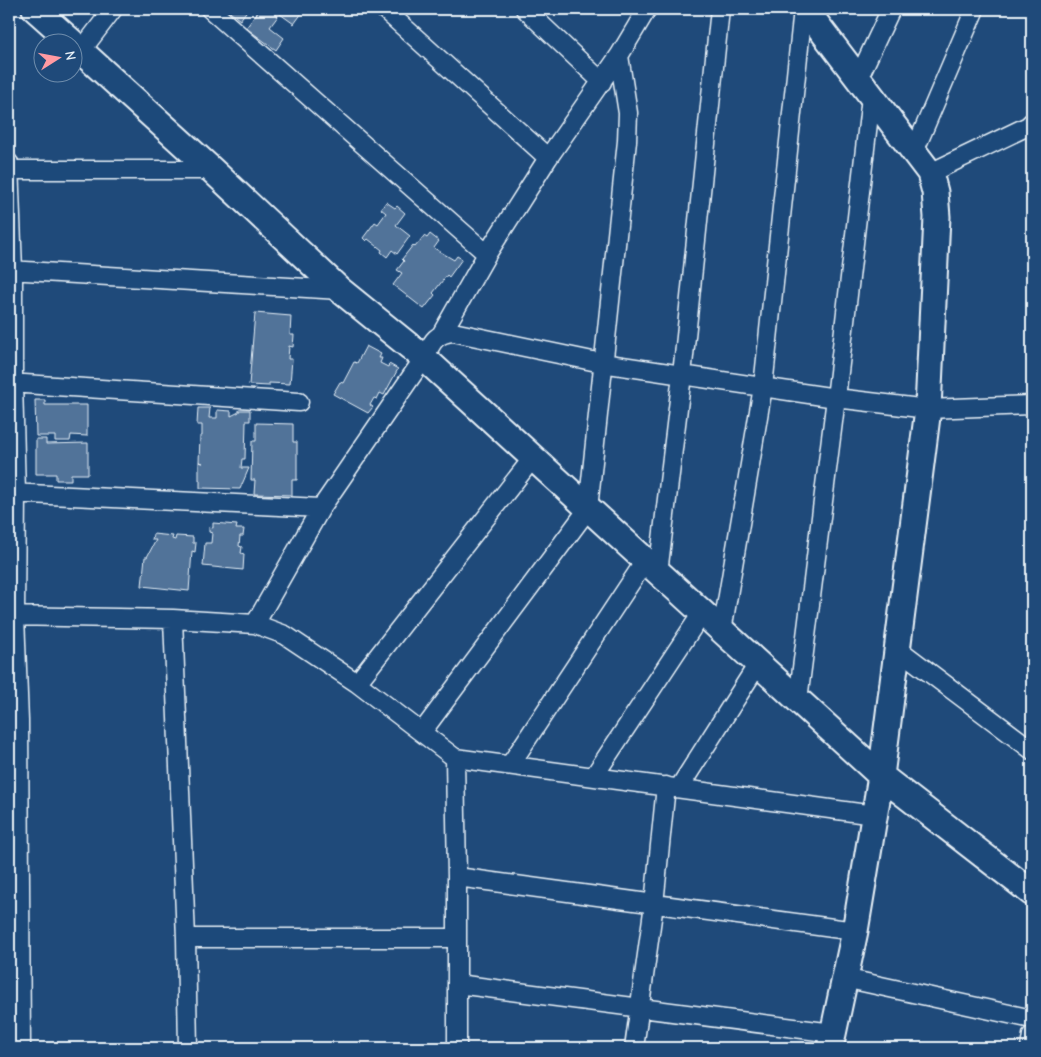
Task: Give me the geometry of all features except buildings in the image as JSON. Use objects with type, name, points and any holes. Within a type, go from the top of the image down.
[{"type":"street","points":[[35,9],[60,32]]},
{"type":"street","points":[[82,39],[113,9]]},
{"type":"street","points":[[210,9],[487,254]]},
{"type":"street","points":[[384,9],[548,158]]},
{"type":"street","points":[[525,9],[602,82]]},
{"type":"street","points":[[255,624],[321,508],[424,358],[435,339],[442,333],[487,254],[548,158],[619,56],[647,9]]},
{"type":"street","points":[[510,765],[651,567],[682,375],[720,9]]},
{"type":"street","points":[[798,700],[836,398],[864,88],[891,9]]},
{"type":"street","points":[[914,152],[975,9]]},
{"type":"street","points":[[457,984],[640,1008],[831,1041],[855,931],[881,776],[898,649],[928,409],[937,217],[935,192],[930,173],[864,88],[812,12]]},
{"type":"street","points":[[722,631],[763,387],[812,12]]},
{"type":"street","points":[[82,52],[212,170],[340,290],[424,358],[532,459],[881,776],[1032,893]]},
{"type":"street","points":[[422,732],[588,509],[602,362],[627,141],[628,113],[619,56]]},
{"type":"street","points":[[930,173],[1028,126],[1032,122]]},
{"type":"street","points":[[9,163],[13,493],[14,941],[21,1048]]},
{"type":"street","points":[[9,170],[212,170]]},
{"type":"street","points":[[11,270],[340,290]]},
{"type":"street","points":[[442,333],[453,332],[602,362],[836,398],[928,409],[1032,405]]},
{"type":"street","points":[[11,383],[299,402]]},
{"type":"street","points":[[357,682],[532,459]]},
{"type":"street","points":[[13,493],[321,508]]},
{"type":"street","points":[[594,776],[702,613]]},
{"type":"street","points":[[12,616],[173,619],[255,624],[285,635],[357,682],[455,758],[874,815]]},
{"type":"street","points":[[173,619],[186,938],[188,1048]]},
{"type":"street","points":[[898,649],[1032,750]]},
{"type":"street","points":[[634,1048],[672,787],[758,664]]},
{"type":"street","points":[[455,758],[457,1048]]},
{"type":"street","points":[[457,877],[855,931]]},
{"type":"street","points":[[186,938],[457,938]]},
{"type":"street","points":[[844,978],[1032,1018]]},
{"type":"street","points":[[1030,1048],[1032,1035]]}]
